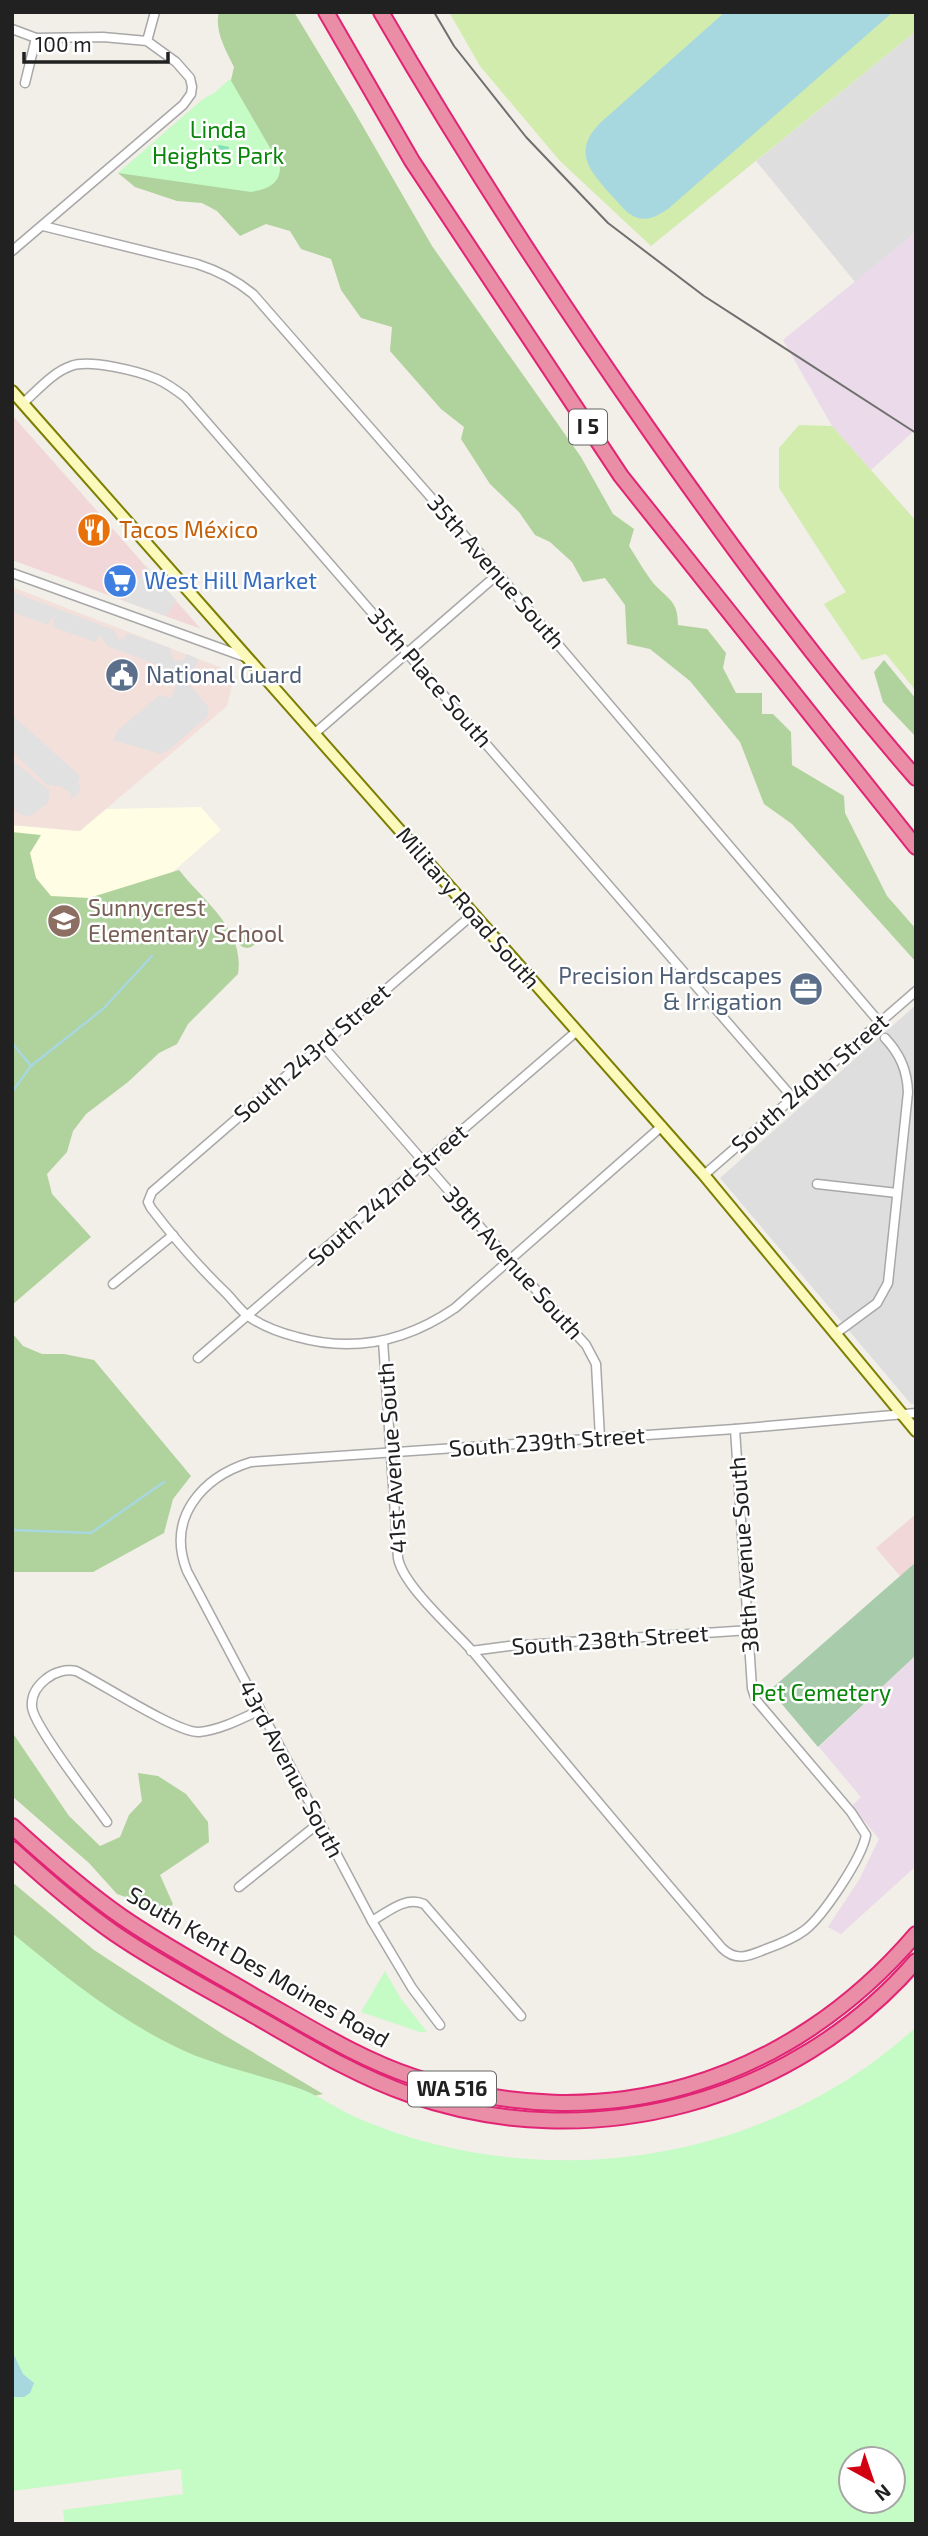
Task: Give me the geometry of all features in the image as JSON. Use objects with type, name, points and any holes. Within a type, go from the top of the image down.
[{"type":"highway","name":"I 5","points":[[326,12],[412,161],[621,476],[801,703],[916,840]]},
{"type":"highway","name":"I 5","points":[[381,12],[470,160],[582,334],[734,550],[916,778]]},
{"type":"highway","points":[[890,812],[916,846]]},
{"type":"highway","name":"South Kent Des Moines Road","points":[[12,1826],[51,1861],[122,1917],[167,1946],[366,2058],[412,2077],[474,2094],[516,2100],[566,2103],[636,2098],[705,2080],[746,2064],[787,2045],[842,2007],[895,1959],[916,1934]]},
{"type":"highway","name":"South Kent Des Moines Road","points":[[12,1849],[83,1910],[122,1938],[333,2060],[380,2083],[429,2101],[479,2113],[529,2120],[592,2120],[654,2114],[688,2105],[771,2072],[839,2032],[873,2004],[916,1961]]},
{"type":"main road","name":"Military Road South","points":[[12,391],[472,915],[662,1126],[916,1431]]},
{"type":"street","points":[[146,41],[155,12]]},
{"type":"street","points":[[12,29],[36,38],[103,37],[146,41],[184,69],[192,87],[191,94],[183,105],[12,251]]},
{"type":"street","points":[[26,83],[36,38]]},
{"type":"street","name":"35th Avenue South","points":[[43,226],[218,270],[253,294],[498,574],[880,1023]]},
{"type":"street","name":"35th Place South","points":[[23,403],[62,370],[79,364],[156,379],[185,397],[793,1098]]},
{"type":"street","points":[[12,573],[245,657]]},
{"type":"street","points":[[314,734],[498,574]]},
{"type":"street","name":"South 243rd Street","points":[[152,1192],[472,915]]},
{"type":"street","name":"South 240th Street","points":[[704,1175],[916,991]]},
{"type":"street","name":"South 242nd Street","points":[[198,1358],[577,1031]]},
{"type":"street","points":[[835,1335],[868,1311],[886,1290],[908,1104],[908,1079],[899,1055],[885,1038]]},
{"type":"street","name":"39th Avenue South","points":[[322,1045],[592,1354],[598,1377],[600,1438]]},
{"type":"street","points":[[383,1341],[415,1331],[443,1316],[662,1126]]},
{"type":"street","points":[[817,1184],[897,1193]]},
{"type":"street","name":"41st Avenue South","points":[[152,1192],[149,1205],[209,1277],[248,1316],[276,1330],[323,1343],[362,1345],[383,1341],[399,1564],[425,1600],[471,1650],[722,1948],[728,1954],[741,1958]]},
{"type":"street","points":[[113,1284],[173,1235]]},
{"type":"street","name":"South 239th Street","points":[[192,1502],[218,1477],[234,1467],[251,1462],[735,1429],[916,1413]]},
{"type":"street","name":"38th Avenue South","points":[[735,1429],[752,1688],[756,1700],[866,1835],[861,1850],[841,1883],[810,1925],[795,1937],[741,1958]]},
{"type":"street","name":"43rd Avenue South","points":[[192,1502],[182,1522],[182,1560],[372,1921],[412,1987],[440,2025]]},
{"type":"street","name":"South 238th Street","points":[[471,1650],[750,1630]]},
{"type":"street","points":[[107,1822],[41,1729],[32,1710],[35,1692],[45,1680],[54,1674],[76,1671],[192,1731],[219,1727],[260,1710]]},
{"type":"street","points":[[239,1887],[319,1823]]},
{"type":"street","points":[[372,1921],[407,1901],[424,1904],[521,2016]]},
{"type":"shaded area","points":[[916,31],[916,232],[855,282],[756,161]]},
{"type":"shaded area","points":[[916,232],[916,429],[871,470],[832,426],[783,340]]},
{"type":"shaded area","points":[[12,415],[97,511],[201,629],[12,560]]},
{"type":"shaded area","points":[[147,567],[176,600],[166,616],[124,601]]},
{"type":"shaded area","points":[[12,587],[235,673],[227,706],[80,831],[12,825]]},
{"type":"shaded area","points":[[12,592],[114,630],[119,640],[127,633],[170,648],[173,659],[178,661],[183,660],[187,654],[198,659],[189,684],[209,708],[207,717],[161,754],[113,740],[118,730],[160,695],[171,698],[178,673],[107,646],[100,635],[95,642],[53,627],[54,618],[48,625],[12,612]]},
{"type":"shaded area","points":[[12,715],[80,776],[78,782],[81,791],[71,799],[70,792],[60,786],[47,785],[12,751]]},
{"type":"shaded area","points":[[12,760],[50,791],[48,803],[30,816],[22,815],[12,808]]},
{"type":"shaded area","name":"Sunnycrest Elementary School","points":[[201,807],[221,830],[12,1011],[12,825],[76,831],[106,809]]},
{"type":"shaded area","points":[[916,1005],[916,1404],[911,1404],[720,1178]]},
{"type":"shaded area","points":[[916,1514],[916,1562],[900,1576],[876,1548]]},
{"type":"shaded area","points":[[916,1655],[916,1866],[841,1934],[828,1927],[859,1880],[879,1839],[852,1806],[861,1797],[819,1747]]},
{"type":"green space","points":[[219,12],[294,12],[432,246],[581,457],[613,514],[634,529],[629,546],[654,584],[674,606],[678,625],[707,629],[726,653],[723,668],[736,693],[762,693],[762,714],[773,714],[791,732],[792,765],[844,796],[845,813],[887,896],[916,929],[916,962],[792,824],[764,804],[740,742],[690,681],[650,649],[627,644],[625,605],[605,578],[583,582],[572,562],[550,542],[535,535],[519,512],[490,484],[461,439],[464,427],[441,409],[390,351],[392,327],[361,318],[341,290],[331,259],[301,249],[290,231],[266,224],[240,236],[217,211],[202,203],[177,201],[135,187],[118,173],[141,163],[226,103],[234,67],[219,33]]},
{"type":"green space","points":[[449,12],[916,12],[916,31],[651,246],[560,161],[480,66]]},
{"type":"green space","name":"Linda Heights Park","points":[[230,79],[280,165],[276,181],[251,192],[118,173],[203,99]]},
{"type":"green space","points":[[220,145],[229,147],[229,158],[225,166],[204,161],[206,150]]},
{"type":"green space","points":[[799,425],[832,426],[916,521],[916,691],[886,654],[862,660],[824,604],[846,592],[779,488],[779,448]]},
{"type":"green space","points":[[884,660],[916,699],[916,737],[883,702],[874,672]]},
{"type":"green space","points":[[12,832],[41,835],[30,853],[36,878],[51,896],[89,898],[179,870],[229,929],[238,958],[238,974],[188,1024],[177,1044],[159,1053],[128,1082],[86,1114],[73,1131],[67,1152],[47,1174],[52,1194],[91,1237],[12,1305]]},
{"type":"green space","points":[[247,928],[254,931],[257,938],[254,945],[247,948],[240,945],[237,938],[240,931]]},
{"type":"green space","points":[[12,1333],[23,1346],[42,1354],[64,1354],[94,1360],[191,1476],[173,1499],[164,1533],[93,1572],[12,1572]]},
{"type":"green space","name":"Pet Cemetery","points":[[916,1562],[916,1655],[818,1747],[770,1690]]},
{"type":"green space","points":[[12,1732],[69,1816],[100,1846],[120,1837],[129,1815],[142,1801],[138,1773],[158,1776],[186,1794],[208,1822],[209,1842],[160,1875],[173,1904],[161,1916],[134,1900],[117,1894],[89,1863],[12,1796]]},
{"type":"green space","points":[[12,1882],[94,1950],[224,2035],[323,2094],[290,2101],[12,2231]]},
{"type":"green space","points":[[12,1933],[111,2009],[176,2047],[206,2060],[301,2089],[353,2116],[395,2132],[438,2145],[501,2156],[565,2160],[629,2157],[692,2145],[753,2127],[811,2101],[866,2067],[916,2027],[916,2524],[65,2524],[63,2510],[183,2494],[181,2469],[12,2491]]},
{"type":"green space","points":[[385,1971],[401,1999],[427,2032],[361,2012]]},
{"type":"water","points":[[725,12],[893,12],[668,209],[650,218],[634,217],[621,206],[587,162],[587,144],[591,134]]},
{"type":"water","points":[[12,2351],[23,2374],[34,2383],[30,2393],[24,2397],[12,2397]]},
{"type":"waterway","points":[[12,1092],[31,1066],[103,1009],[152,956]]},
{"type":"waterway","points":[[12,1043],[31,1066]]},
{"type":"waterway","points":[[12,1530],[91,1533],[164,1482]]},
{"type":"tram line","points":[[434,12],[454,46],[526,137],[608,223],[704,296],[916,433]]},
{"type":"place","name":"Tacos México","points":[[94,530]]},
{"type":"place","name":"West Hill Market","points":[[120,581]]},
{"type":"place","name":"National Guard","points":[[122,675]]},
{"type":"place","name":"Sunnycrest Elementary School","points":[[64,921]]},
{"type":"place","name":"Precision Hardscapes & Irrigation","points":[[806,989]]}]
